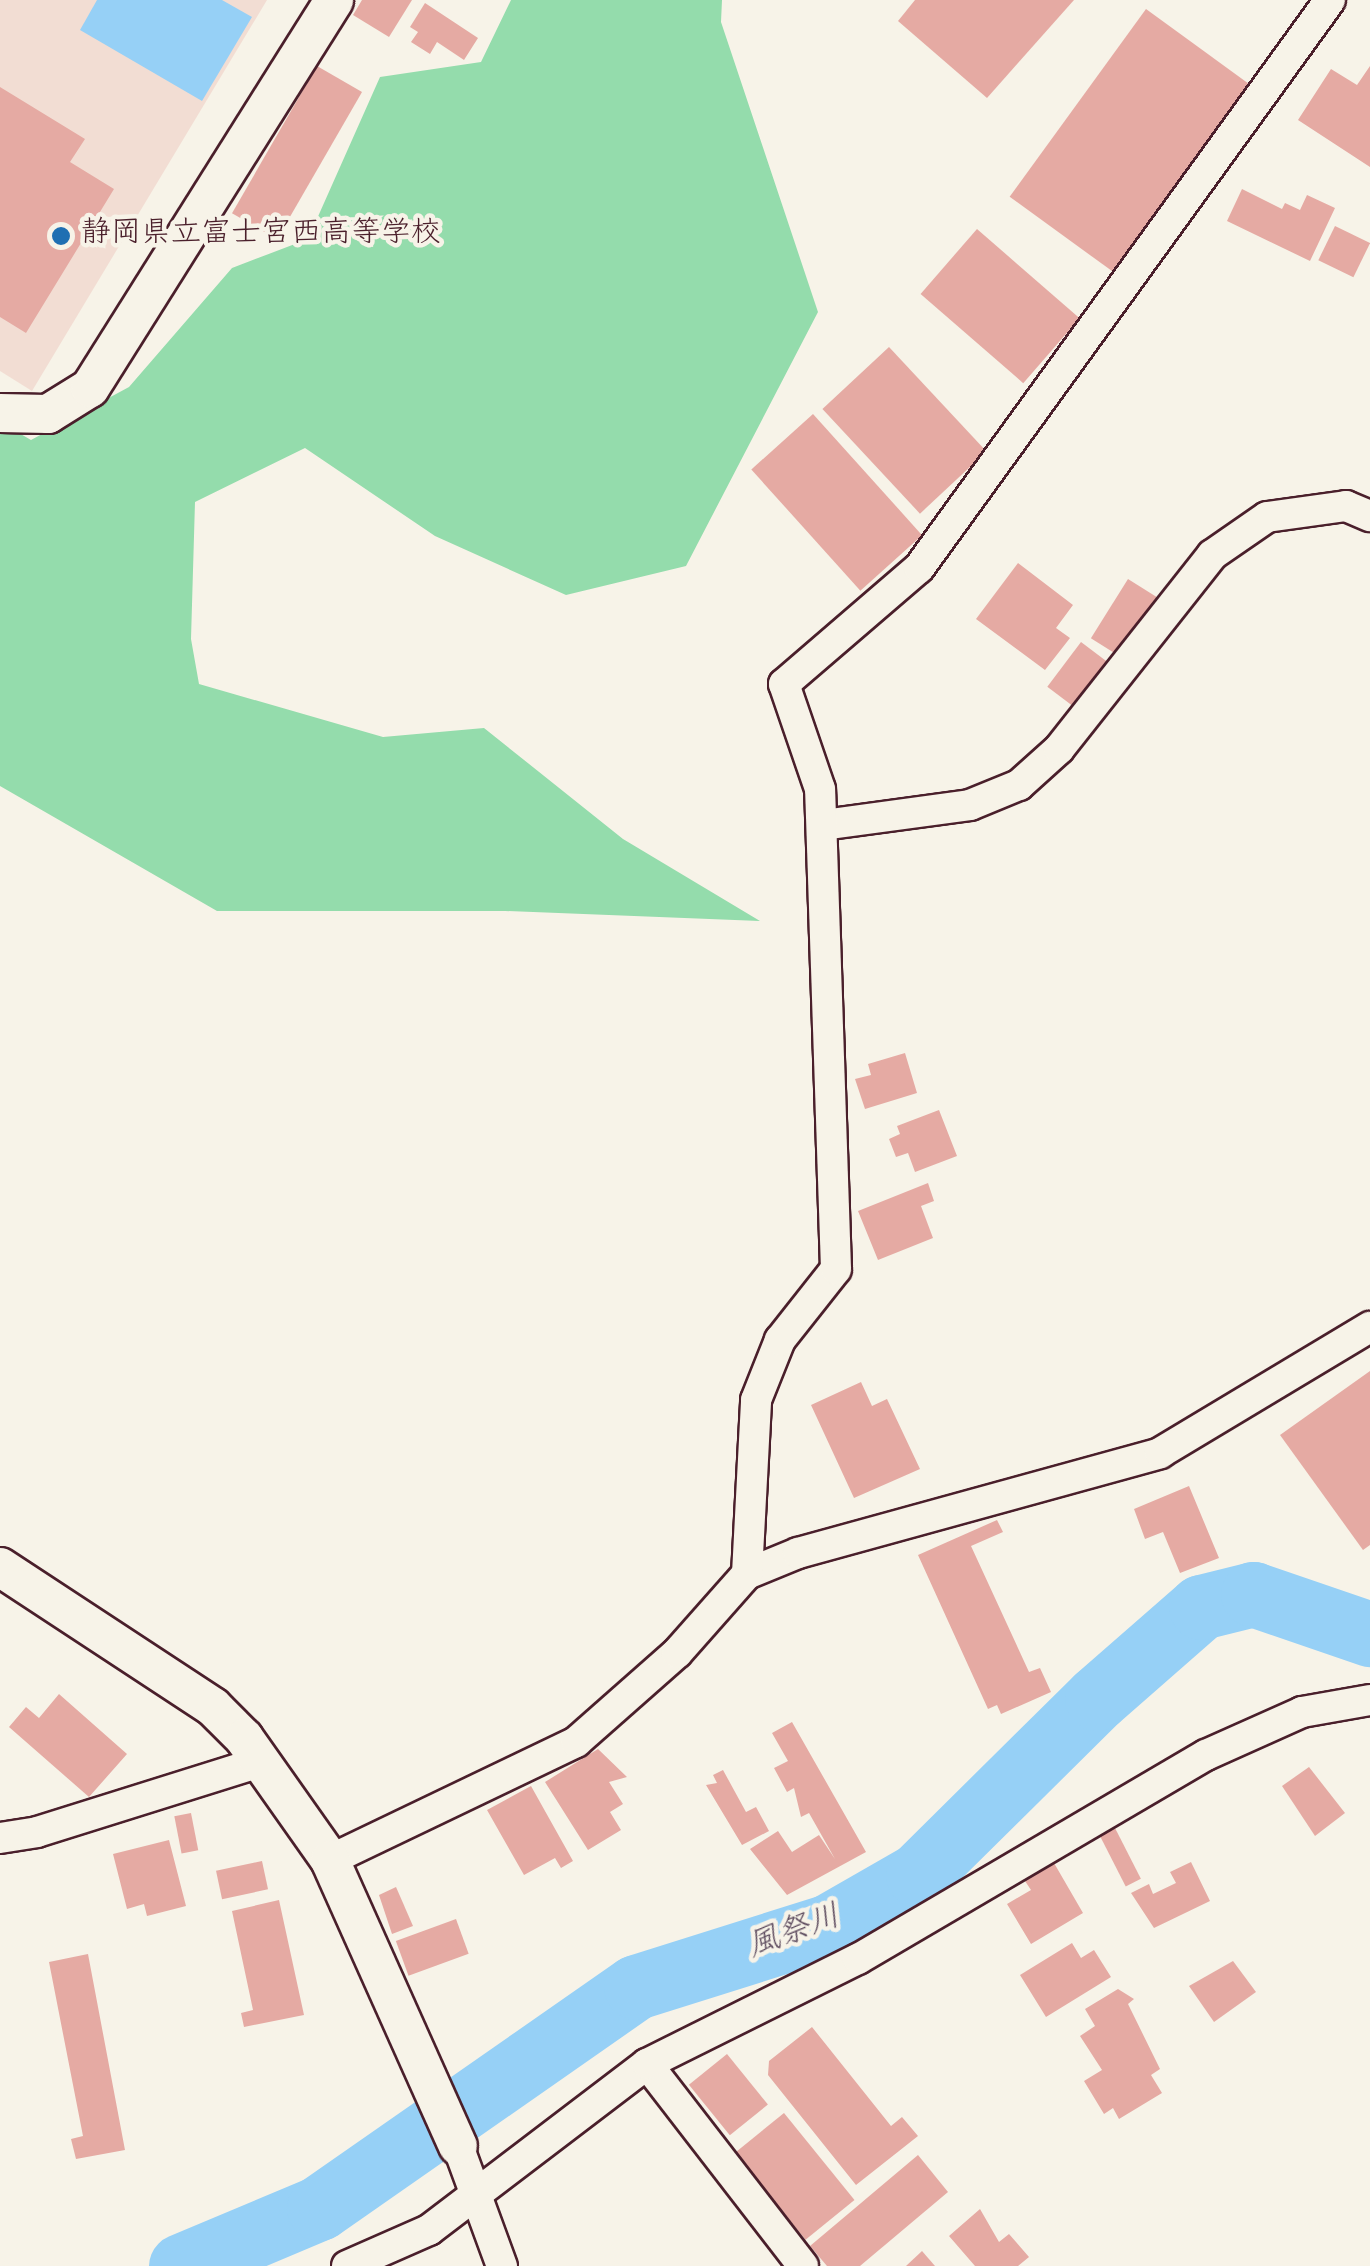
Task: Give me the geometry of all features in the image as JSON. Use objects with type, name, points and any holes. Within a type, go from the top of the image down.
[{"type":"street","points":[[0,413],[48,414],[90,388],[334,0]]},
{"type":"street","points":[[747,1574],[756,1400],[780,1340],[836,1269],[820,789],[784,684],[919,568],[1330,0]]},
{"type":"street","points":[[823,825],[970,805],[1019,785],[1058,749],[1212,554],[1267,517],[1346,506],[1370,516]]},
{"type":"street","points":[[330,1860],[576,1742],[677,1653],[747,1574],[798,1553],[1160,1453],[1370,1327]]},
{"type":"street","points":[[0,1567],[213,1707],[260,1762],[330,1860],[395,1994],[431,2089],[478,2192],[502,2266]]},
{"type":"street","points":[[347,2266],[429,2230],[647,2064],[858,1959],[1206,1755],[1302,1712],[1370,1700]]},
{"type":"street","points":[[0,1838],[37,1832],[260,1762]]},
{"type":"street","points":[[647,2064],[803,2266]]},
{"type":"shaded area","name":"静岡県立富士宮西高等学校","points":[[0,0],[267,0],[32,391],[0,371]]},
{"type":"green space","points":[[511,0],[722,0],[721,22],[818,312],[686,566],[566,595],[435,536],[305,448],[195,502],[191,639],[199,684],[383,737],[484,728],[623,839],[760,921],[505,911],[217,911],[0,786],[0,422],[31,440],[129,387],[232,268],[308,239],[380,77],[481,62]]},
{"type":"water","points":[[97,0],[222,0],[252,17],[202,101],[80,30]]},
{"type":"building","points":[[362,0],[412,0],[389,37],[353,15]]},
{"type":"building","points":[[915,0],[1074,0],[987,98],[898,21]]},
{"type":"building","points":[[425,3],[478,38],[464,60],[437,42],[430,54],[411,42],[418,32],[410,27]]},
{"type":"building","points":[[1146,9],[1249,84],[1112,271],[1010,197]]},
{"type":"building","points":[[317,66],[362,92],[277,239],[232,213]]},
{"type":"building","points":[[1370,66],[1370,167],[1298,120],[1331,69],[1357,85]]},
{"type":"building","points":[[0,87],[85,139],[70,162],[114,189],[26,333],[0,317]]},
{"type":"building","points":[[1242,189],[1282,209],[1285,203],[1300,210],[1307,195],[1335,208],[1310,261],[1227,221]]},
{"type":"building","points":[[1335,226],[1370,243],[1353,277],[1318,260]]},
{"type":"building","points":[[977,229],[1080,318],[1023,383],[921,294]]},
{"type":"building","points":[[889,347],[987,452],[920,514],[822,409]]},
{"type":"building","points":[[813,414],[922,535],[860,591],[751,470]]},
{"type":"building","points":[[1018,563],[1073,605],[1056,628],[1070,638],[1045,670],[976,619]]},
{"type":"building","points":[[1128,579],[1160,599],[1123,659],[1091,638]]},
{"type":"building","points":[[1081,642],[1112,665],[1078,710],[1047,687]]},
{"type":"building","points":[[905,1053],[917,1093],[865,1109],[855,1079],[871,1075],[868,1064]]},
{"type":"building","points":[[939,1110],[957,1156],[915,1172],[908,1153],[896,1157],[889,1139],[900,1134],[897,1126]]},
{"type":"building","points":[[928,1183],[934,1201],[921,1206],[933,1238],[878,1260],[858,1211]]},
{"type":"building","points":[[1370,1371],[1370,1545],[1363,1550],[1280,1435]]},
{"type":"building","points":[[861,1382],[872,1406],[887,1399],[920,1469],[854,1498],[811,1405]]},
{"type":"building","points":[[1189,1486],[1219,1558],[1180,1573],[1163,1532],[1145,1539],[1134,1509]]},
{"type":"building","points":[[997,1520],[1003,1532],[971,1546],[1029,1672],[1040,1668],[1051,1692],[1001,1714],[997,1705],[988,1709],[918,1555]]},
{"type":"building","points":[[59,1694],[127,1754],[89,1797],[9,1727],[26,1707],[39,1718]]},
{"type":"building","points":[[792,1722],[866,1852],[787,1895],[750,1849],[778,1831],[792,1852],[819,1835],[835,1859],[809,1813],[801,1817],[794,1788],[787,1792],[774,1768],[788,1761],[772,1733]]},
{"type":"building","points":[[598,1749],[627,1777],[609,1782],[623,1804],[610,1812],[621,1830],[588,1850],[545,1782]]},
{"type":"building","points":[[1309,1767],[1345,1813],[1315,1836],[1282,1786]]},
{"type":"building","points":[[723,1770],[746,1812],[756,1807],[769,1831],[742,1845],[706,1785],[717,1783],[713,1775]]},
{"type":"building","points":[[531,1786],[573,1861],[561,1868],[555,1858],[524,1875],[487,1810]]},
{"type":"building","points":[[191,1813],[198,1850],[182,1854],[174,1816]]},
{"type":"building","points":[[1115,1828],[1141,1879],[1126,1887],[1100,1836]]},
{"type":"building","points":[[169,1840],[186,1906],[147,1916],[144,1904],[127,1909],[113,1854]]},
{"type":"building","points":[[262,1861],[268,1889],[222,1899],[216,1871]]},
{"type":"building","points":[[1191,1862],[1210,1901],[1154,1928],[1131,1893],[1149,1884],[1153,1894],[1176,1883],[1170,1872]]},
{"type":"building","points":[[1054,1863],[1083,1913],[1031,1944],[1007,1904],[1031,1890],[1025,1881]]},
{"type":"building","points":[[396,1887],[413,1926],[392,1934],[379,1895]]},
{"type":"building","points":[[279,1900],[304,2015],[244,2027],[241,2013],[253,2010],[232,1911]]},
{"type":"building","points":[[456,1919],[469,1954],[409,1976],[396,1941]]},
{"type":"building","points":[[1072,1943],[1081,1958],[1094,1950],[1111,1977],[1046,2017],[1020,1975]]},
{"type":"building","points":[[88,1954],[125,2150],[76,2159],[71,2139],[83,2136],[49,1962]]},
{"type":"building","points":[[1233,1961],[1256,1992],[1214,2022],[1189,1986]]},
{"type":"building","points":[[1118,1989],[1134,1999],[1128,2004],[1160,2069],[1151,2075],[1162,2093],[1119,2119],[1113,2108],[1104,2114],[1084,2081],[1102,2070],[1080,2036],[1095,2026],[1085,2009]]},
{"type":"building","points":[[812,2027],[891,2126],[902,2117],[918,2136],[856,2185],[768,2075],[769,2061]]},
{"type":"building","points":[[727,2054],[768,2105],[730,2135],[689,2085]]},
{"type":"building","points":[[784,2113],[854,2200],[806,2240],[735,2153]]},
{"type":"building","points":[[918,2155],[948,2192],[860,2266],[827,2266],[810,2246]]},
{"type":"building","points":[[980,2209],[999,2242],[1009,2234],[1029,2257],[1018,2266],[975,2266],[949,2236]]},
{"type":"building","points":[[922,2251],[935,2266],[906,2266]]},
{"type":"waterway","name":"風祭川","points":[[181,2266],[319,2208],[636,1987],[829,1926],[918,1875],[1097,1698],[1201,1607],[1253,1594],[1370,1634]]},
{"type":"place","name":"静岡県立富士宮西高等学校","points":[[61,236]]}]
